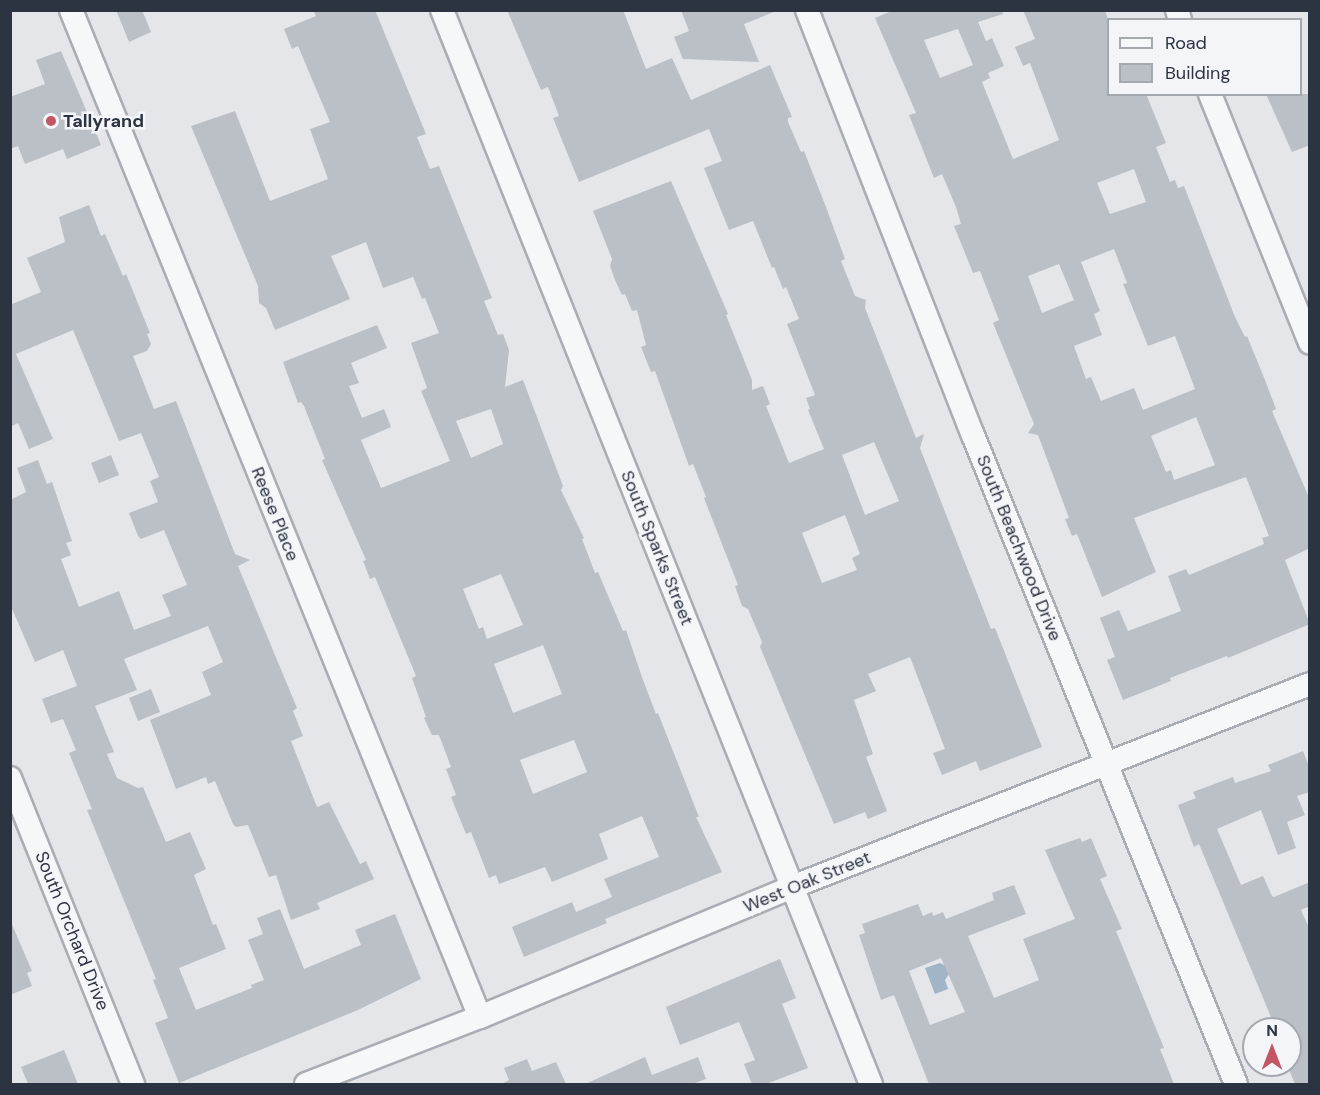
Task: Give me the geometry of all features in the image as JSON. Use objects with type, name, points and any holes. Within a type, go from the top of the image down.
[{"type":"street","name":"Reese Place","points":[[71,10],[480,1017]]},
{"type":"street","name":"South Sparks Street","points":[[442,10],[872,1084]]},
{"type":"street","name":"South Beachwood Drive","points":[[807,10],[973,435],[1236,1084]]},
{"type":"street","points":[[1211,96],[1310,343]]},
{"type":"street","name":"West Oak Street","points":[[306,1084],[480,1017],[792,887],[1310,684]]},
{"type":"street","name":"South Orchard Drive","points":[[10,778],[133,1084]]},
{"type":"water","points":[[940,963],[946,966],[949,974],[945,980],[948,989],[935,994],[925,968]]},
{"type":"building","points":[[116,10],[142,10],[151,32],[129,42]]},
{"type":"building","points":[[313,10],[375,10],[426,134],[417,137],[430,169],[439,166],[492,298],[484,301],[498,335],[503,334],[509,350],[505,387],[523,380],[563,486],[561,490],[584,538],[582,539],[595,573],[598,572],[623,631],[626,630],[656,714],[658,713],[699,817],[696,817],[722,872],[605,919],[607,923],[524,957],[512,927],[572,902],[576,912],[612,897],[604,879],[659,857],[642,816],[599,834],[608,859],[552,882],[545,867],[499,884],[496,875],[489,878],[471,832],[466,834],[451,797],[456,795],[446,769],[451,767],[439,735],[432,735],[424,718],[426,717],[412,678],[416,676],[375,577],[370,579],[363,561],[366,560],[322,460],[325,459],[304,406],[301,402],[298,403],[283,362],[377,325],[387,348],[351,363],[359,383],[349,386],[362,418],[384,409],[391,427],[361,440],[381,488],[450,461],[421,391],[427,388],[411,343],[439,333],[425,298],[422,299],[413,277],[383,288],[366,242],[331,256],[350,299],[275,330],[266,308],[259,303],[258,286],[191,126],[235,111],[270,201],[328,179],[310,129],[330,122],[298,46],[292,49],[284,29],[316,16]],"holes":[[[491,409],[503,444],[471,458],[456,421]],[[501,574],[523,625],[487,639],[483,627],[479,629],[463,589]],[[543,645],[562,694],[513,713],[494,664]],[[574,740],[587,772],[533,794],[520,760]]]},
{"type":"building","points":[[507,10],[623,10],[646,69],[672,58],[691,100],[770,65],[792,117],[788,118],[788,122],[801,152],[804,151],[845,259],[841,261],[855,296],[866,300],[865,308],[916,438],[924,434],[920,448],[991,629],[995,628],[1042,747],[980,771],[976,761],[942,775],[933,753],[945,749],[910,657],[868,674],[876,691],[854,700],[873,754],[866,757],[887,811],[868,819],[865,812],[834,824],[760,647],[762,642],[748,609],[742,606],[735,586],[738,585],[704,498],[706,497],[693,464],[689,466],[655,371],[651,372],[641,347],[646,345],[637,310],[632,311],[625,294],[622,295],[615,280],[610,266],[612,259],[593,211],[671,181],[728,314],[726,315],[752,380],[752,390],[763,386],[770,404],[766,406],[789,463],[824,449],[808,410],[810,409],[806,398],[815,395],[787,324],[799,319],[786,287],[783,289],[774,267],[772,268],[753,221],[729,230],[704,168],[722,161],[709,129],[579,182],[553,118],[559,116],[548,87],[541,90]],"holes":[[[874,442],[899,501],[865,515],[842,455]],[[845,515],[860,554],[852,558],[857,570],[822,583],[802,533]]]},
{"type":"building","points":[[681,10],[776,11],[744,24],[759,62],[683,59],[674,37],[689,31]]},
{"type":"building","points":[[894,10],[1002,10],[1003,14],[978,22],[986,41],[992,38],[1004,66],[988,73],[990,78],[982,82],[1013,159],[1059,140],[1030,63],[1023,66],[1015,47],[1035,39],[1023,10],[1105,10],[1107,18],[1107,96],[1147,96],[1166,143],[1156,147],[1170,182],[1175,180],[1178,188],[1184,186],[1235,317],[1245,337],[1247,336],[1265,380],[1276,409],[1272,411],[1310,500],[1310,548],[1285,560],[1310,624],[1228,658],[1227,656],[1170,678],[1171,681],[1123,700],[1107,660],[1115,657],[1100,618],[1119,610],[1128,631],[1181,611],[1168,576],[1186,569],[1189,575],[1264,544],[1262,538],[1269,536],[1246,477],[1188,498],[1134,518],[1156,572],[1102,597],[1077,534],[1072,536],[1065,519],[1069,518],[1038,435],[1028,433],[1034,424],[993,323],[999,320],[980,271],[973,273],[954,226],[961,224],[942,174],[934,178],[909,115],[916,113],[875,18]],"holes":[[[958,29],[973,65],[940,78],[924,40]],[[1134,169],[1146,202],[1110,214],[1097,183]],[[1114,249],[1127,283],[1123,284],[1148,346],[1175,336],[1195,389],[1143,410],[1134,388],[1101,401],[1091,377],[1086,379],[1074,346],[1102,335],[1094,314],[1100,311],[1081,262]],[[1059,264],[1074,300],[1042,313],[1028,276]],[[1196,417],[1215,465],[1174,480],[1171,470],[1166,472],[1151,436]]]},
{"type":"building","name":"Tallyrand","points":[[61,51],[101,145],[67,159],[63,149],[25,164],[18,146],[10,149],[10,97],[45,84],[36,60]]},
{"type":"building","points":[[1310,94],[1310,145],[1292,152],[1267,96]]},
{"type":"building","points":[[89,205],[101,236],[105,234],[123,276],[126,274],[150,333],[147,334],[151,344],[147,351],[133,356],[154,409],[176,401],[235,554],[250,560],[238,566],[297,708],[293,711],[303,736],[291,741],[317,807],[329,802],[360,864],[366,861],[374,879],[317,903],[320,909],[291,920],[276,875],[269,877],[248,825],[236,827],[233,824],[215,781],[208,784],[206,777],[176,789],[150,720],[211,695],[202,672],[223,662],[208,626],[124,659],[137,690],[95,706],[114,752],[107,754],[117,778],[138,788],[143,787],[166,842],[190,832],[206,869],[194,875],[213,925],[216,924],[226,949],[179,968],[196,1010],[252,988],[251,985],[264,980],[248,940],[263,934],[257,918],[280,909],[304,969],[361,945],[355,930],[395,914],[421,979],[358,1010],[179,1083],[155,1023],[168,1018],[153,980],[156,979],[87,810],[92,809],[69,753],[76,750],[63,719],[51,723],[42,699],[77,686],[63,650],[35,662],[10,604],[10,500],[26,492],[17,468],[38,460],[47,484],[52,482],[72,541],[66,543],[71,555],[61,559],[79,607],[119,591],[134,630],[171,616],[162,595],[187,585],[164,530],[141,539],[138,536],[129,513],[158,502],[150,481],[159,477],[141,433],[119,441],[73,330],[16,354],[53,439],[29,449],[18,423],[10,427],[10,305],[41,292],[27,258],[65,242],[59,217]]},
{"type":"building","points":[[111,455],[119,475],[99,483],[91,463]]},
{"type":"building","points":[[151,689],[160,712],[138,721],[129,698]]},
{"type":"building","points":[[1303,751],[1310,769],[1310,792],[1297,796],[1305,815],[1287,822],[1296,848],[1278,855],[1261,810],[1217,829],[1241,885],[1263,876],[1274,897],[1310,882],[1310,906],[1301,910],[1310,930],[1310,1084],[1295,1084],[1292,1077],[1302,1077],[1302,1017],[1271,1017],[1199,844],[1194,847],[1178,805],[1196,798],[1193,792],[1233,777],[1235,783],[1271,771],[1268,765]]},
{"type":"building","points":[[1080,838],[1082,842],[1091,838],[1107,876],[1100,879],[1122,929],[1116,931],[1164,1048],[1160,1049],[1174,1084],[929,1084],[894,995],[881,1000],[859,935],[865,933],[862,924],[918,904],[923,916],[932,912],[933,916],[943,912],[946,919],[994,900],[992,893],[1014,885],[1026,914],[968,936],[994,998],[1039,980],[1023,939],[1075,919],[1045,850]],"holes":[[[941,958],[965,1012],[930,1025],[909,971]]]},
{"type":"building","points":[[10,920],[32,971],[27,973],[32,986],[10,995]]},
{"type":"building","points":[[780,959],[796,998],[782,1004],[808,1068],[766,1084],[752,1084],[744,1064],[755,1060],[739,1022],[680,1045],[666,1007]]},
{"type":"building","points":[[64,1050],[78,1084],[28,1084],[21,1067]]},
{"type":"building","points":[[645,1057],[652,1075],[698,1057],[706,1079],[692,1084],[585,1084]]},
{"type":"building","points":[[527,1059],[532,1071],[556,1062],[566,1084],[501,1084],[509,1080],[504,1068]]},
{"type":"place","name":"Tallyrand","points":[[51,121]]}]
